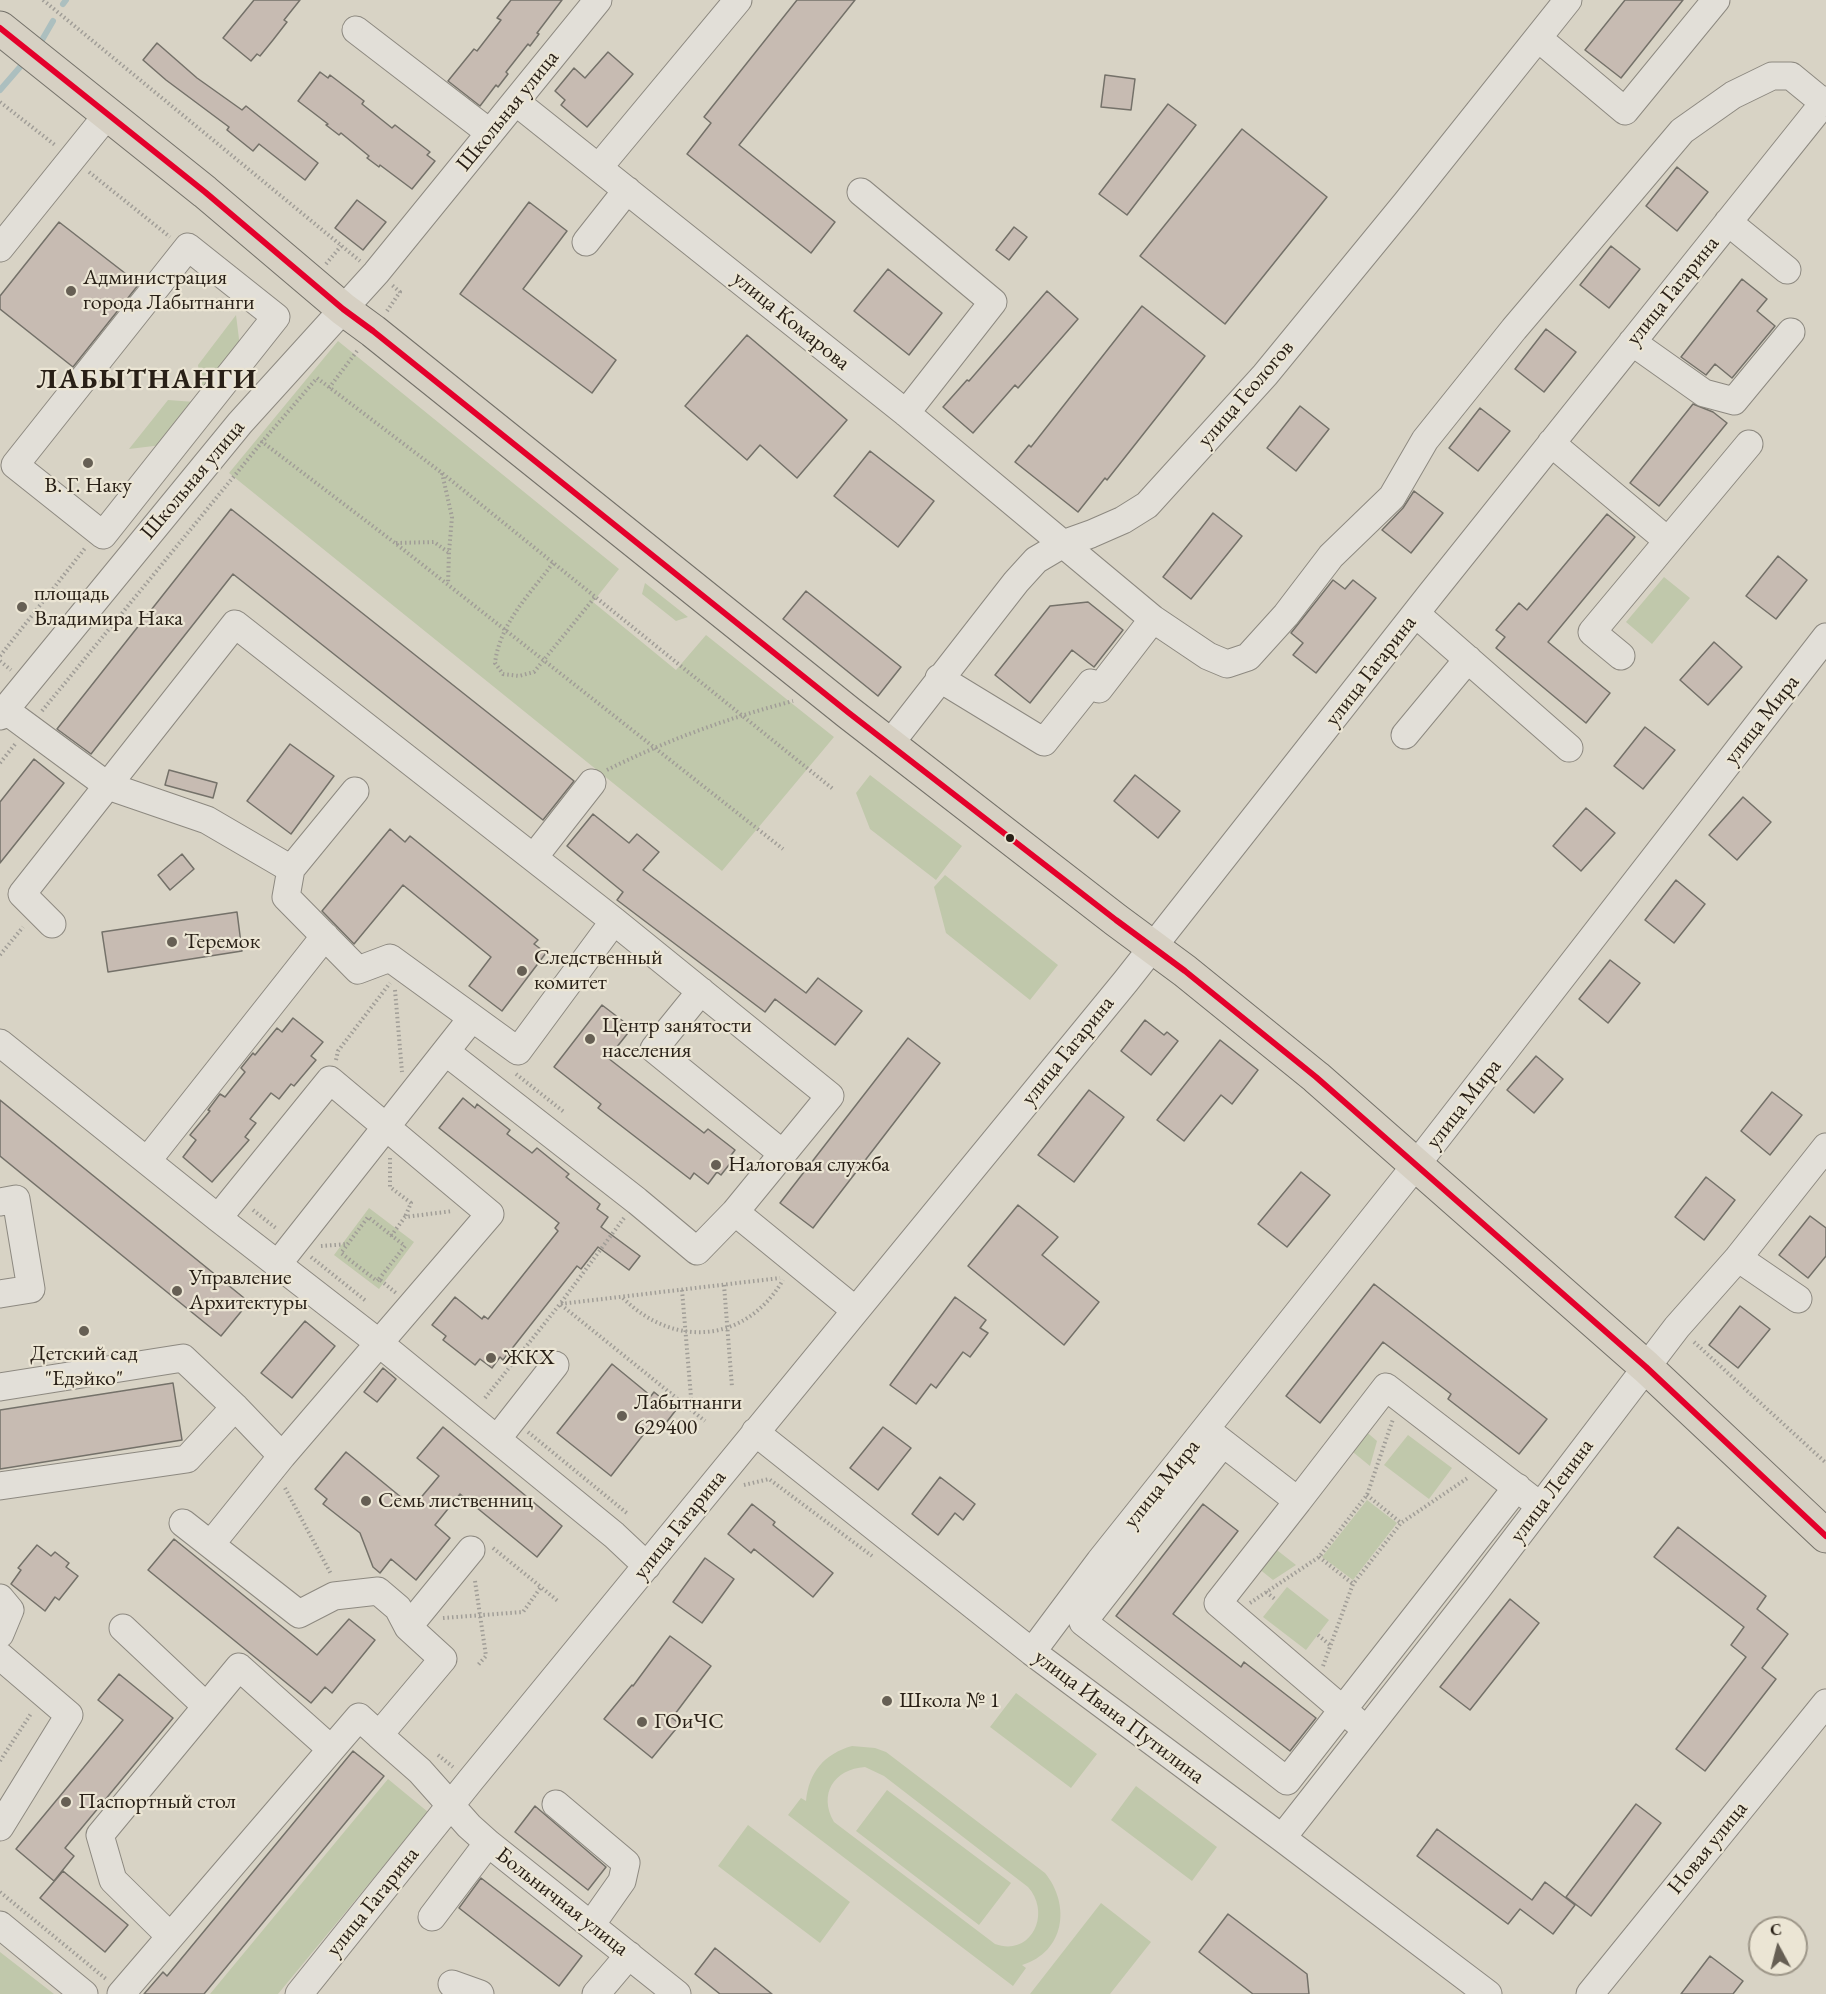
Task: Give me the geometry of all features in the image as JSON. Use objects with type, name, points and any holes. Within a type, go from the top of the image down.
[{"type":"main road","points":[[0,28],[205,192],[343,309],[889,745],[1153,946],[1316,1077],[1646,1367],[1826,1536]]},
{"type":"street","name":"Школьная улица","points":[[2,713],[240,423],[376,273],[598,0]]},
{"type":"street","points":[[599,167],[738,0]]},
{"type":"street","name":"улица Геологов","points":[[889,745],[939,678],[1036,560],[1063,544],[1112,525],[1147,505],[1192,456],[1265,375],[1568,0]]},
{"type":"street","points":[[1538,38],[1625,111],[1716,0]]},
{"type":"street","points":[[356,30],[490,133]]},
{"type":"street","name":"улица Комарова","points":[[516,102],[906,413],[1153,619],[1208,656],[1227,664],[1248,657],[1286,615],[1331,556],[1392,497],[1425,440],[1514,329],[1682,130],[1733,95],[1772,76],[1791,76],[1823,109]]},
{"type":"street","name":"улица Гагарина","points":[[299,1994],[1153,946],[1551,443],[1728,222],[1823,109]]},
{"type":"street","points":[[0,248],[108,114]]},
{"type":"street","points":[[586,243],[627,190]]},
{"type":"street","points":[[861,192],[993,302],[906,413]]},
{"type":"street","points":[[1728,222],[1788,270]]},
{"type":"street","points":[[188,247],[276,317],[103,535],[15,465],[188,247]]},
{"type":"street","points":[[1632,342],[1704,393],[1734,401],[1791,332]]},
{"type":"street","points":[[1551,443],[1668,541]]},
{"type":"street","points":[[1621,656],[1592,632],[1749,444]]},
{"type":"street","points":[[0,467],[121,567]]},
{"type":"street","points":[[1416,614],[1569,748]]},
{"type":"street","points":[[939,678],[1044,742],[1091,682],[1099,689],[1153,619]]},
{"type":"street","points":[[44,917],[22,894],[235,624],[534,857],[830,1096],[735,1212],[697,1251],[637,1201],[446,1052]]},
{"type":"street","name":"улица Мира","points":[[1032,1652],[1100,1562],[1214,1436],[1416,1165],[1826,637]]},
{"type":"street","points":[[1405,735],[1468,659]]},
{"type":"street","points":[[2,713],[28,728],[108,786],[207,820],[291,869]]},
{"type":"street","points":[[534,857],[592,783]]},
{"type":"street","points":[[355,791],[291,869],[286,897],[358,970],[390,958],[518,1051],[614,921]]},
{"type":"street","points":[[147,1161],[325,936]]},
{"type":"street","points":[[701,991],[654,1049],[783,1154]]},
{"type":"street","points":[[277,1265],[388,1129],[405,1102],[471,1018]]},
{"type":"street","points":[[0,1043],[277,1265],[380,1343],[614,1534],[647,1566]]},
{"type":"street","points":[[211,1544],[278,1461],[490,1214],[330,1080],[218,1218]]},
{"type":"street","name":"улица Ленина","points":[[1282,1838],[1677,1327],[1738,1258],[1826,1147]]},
{"type":"street","points":[[0,1202],[16,1199],[31,1289],[0,1294]]},
{"type":"street","points":[[735,1212],[855,1310]]},
{"type":"street","points":[[1738,1258],[1798,1299]]},
{"type":"street","points":[[0,1387],[183,1359],[235,1407],[278,1461]]},
{"type":"street","points":[[497,1439],[555,1365]]},
{"type":"street","points":[[1367,1730],[1218,1603],[1386,1387],[1540,1507]]},
{"type":"street","points":[[0,1485],[187,1459],[235,1407]]},
{"type":"street","name":"улица Ивана Путилина","points":[[755,1432],[1032,1652],[1488,1994]]},
{"type":"street","points":[[1298,1501],[1214,1436],[1083,1622],[1287,1781],[1517,1487]]},
{"type":"street","points":[[183,1523],[299,1614],[334,1596],[378,1591],[407,1618],[443,1659],[379,1735]]},
{"type":"street","points":[[407,1618],[471,1550]]},
{"type":"street","points":[[0,1598],[10,1610],[0,1634]]},
{"type":"street","points":[[123,1628],[206,1706]]},
{"type":"street","points":[[0,1656],[69,1716],[0,1827]]},
{"type":"street","points":[[121,1993],[332,1749],[239,1667],[100,1835],[113,1880],[170,1936]]},
{"type":"street","name":"Новая улица","points":[[1590,1994],[1826,1703]]},
{"type":"street","name":"Больничная улица","points":[[332,1749],[360,1717],[420,1772],[450,1806],[488,1843],[677,1994]]},
{"type":"street","points":[[556,1804],[626,1863],[622,1881],[591,1925]]},
{"type":"street","points":[[432,1917],[488,1843]]},
{"type":"street","points":[[0,1925],[84,1994]]},
{"type":"street","points":[[596,1994],[629,1955]]},
{"type":"street","points":[[452,1984],[480,1994]]},
{"type":"path","points":[[43,0],[376,273]]},
{"type":"path","points":[[0,102],[8,109]]},
{"type":"path","points":[[129,205],[163,231]]},
{"type":"path","points":[[0,763],[317,378],[442,473],[833,789]]},
{"type":"path","points":[[262,442],[395,543],[783,849]]},
{"type":"path","points":[[442,473],[452,517],[448,585]]},
{"type":"path","points":[[395,543],[434,543],[449,552]]},
{"type":"path","points":[[553,563],[504,629],[497,647],[495,663],[503,674],[519,676],[534,672],[595,597]]},
{"type":"path","points":[[592,783],[600,773],[654,747],[741,715],[800,700]]},
{"type":"path","points":[[0,955],[44,917]]},
{"type":"path","points":[[330,1080],[338,1051],[394,977],[405,1102]]},
{"type":"path","points":[[508,1068],[565,1113]]},
{"type":"path","points":[[388,1129],[390,1187],[411,1203],[405,1217],[391,1236]]},
{"type":"path","points":[[485,1398],[560,1304],[637,1201]]},
{"type":"path","points":[[405,1217],[482,1207]]},
{"type":"path","points":[[368,1218],[391,1236],[405,1246],[377,1281],[341,1253],[368,1218]]},
{"type":"path","points":[[560,1304],[785,1278],[793,1283]]},
{"type":"path","points":[[623,1298],[650,1320],[666,1328],[700,1332],[727,1328],[750,1317],[776,1293],[785,1278]]},
{"type":"path","points":[[724,1285],[732,1387]]},
{"type":"path","points":[[682,1290],[692,1410]]},
{"type":"path","points":[[560,1304],[705,1420]]},
{"type":"path","points":[[1677,1327],[1826,1463]]},
{"type":"path","points":[[1232,1615],[1319,1557],[1367,1495],[1401,1398]]},
{"type":"path","points":[[278,1461],[342,1595]]},
{"type":"path","points":[[1315,1686],[1353,1584],[1401,1523],[1488,1465]]},
{"type":"path","points":[[1367,1495],[1401,1523]]},
{"type":"path","points":[[478,1665],[486,1656],[471,1550],[482,1538],[559,1602]]},
{"type":"path","points":[[1319,1557],[1353,1584]]},
{"type":"path","points":[[407,1618],[523,1612],[542,1587]]},
{"type":"path","points":[[1266,1592],[1276,1600]]},
{"type":"path","points":[[1318,1635],[1330,1645]]},
{"type":"path","points":[[0,1761],[44,1694]]},
{"type":"path","points":[[0,1892],[121,1993]]},
{"type":"green space","points":[[236,315],[240,347],[205,389],[201,387],[198,365]]},
{"type":"green space","points":[[338,341],[619,569],[593,602],[676,670],[706,635],[834,737],[722,871],[229,473]]},
{"type":"green space","points":[[168,400],[195,402],[162,445],[129,449]]},
{"type":"green space","points":[[1664,577],[1690,598],[1652,644],[1626,622]]},
{"type":"green space","points":[[645,583],[688,617],[676,621],[642,594]]},
{"type":"green space","points":[[870,775],[962,846],[936,880],[870,829],[856,793]]},
{"type":"green space","points":[[945,875],[1058,965],[1030,1000],[946,933],[934,887]]},
{"type":"green space","points":[[369,1208],[414,1242],[379,1289],[334,1255]]},
{"type":"green space","points":[[1363,1429],[1377,1441],[1370,1466],[1348,1448]]},
{"type":"green space","points":[[1408,1435],[1452,1468],[1429,1499],[1384,1465]]},
{"type":"green space","points":[[1367,1500],[1397,1523],[1353,1580],[1322,1557]]},
{"type":"green space","points":[[1273,1547],[1296,1565],[1273,1580],[1258,1568]]},
{"type":"green space","points":[[1287,1587],[1329,1620],[1306,1650],[1263,1617]]},
{"type":"green space","points":[[1016,1693],[1097,1754],[1071,1788],[990,1727]]},
{"type":"green space","points":[[852,1746],[875,1748],[886,1752],[1045,1873],[1058,1899],[1059,1926],[1055,1939],[1047,1950],[1036,1959],[1022,1965],[1026,1968],[1013,1986],[788,1815],[801,1798],[806,1801],[814,1773],[826,1759]],"holes":[[[865,1767],[884,1776],[1028,1887],[1035,1898],[1038,1909],[1038,1920],[1028,1939],[1008,1946],[995,1944],[834,1822],[829,1812],[828,1802],[829,1793],[837,1778],[845,1772]]]},
{"type":"green space","points":[[388,1779],[428,1812],[278,1994],[210,1994]]},
{"type":"green space","points":[[1136,1786],[1217,1847],[1192,1881],[1111,1820]]},
{"type":"green space","points":[[887,1790],[1011,1883],[979,1925],[856,1831]]},
{"type":"green space","points":[[748,1825],[850,1902],[820,1943],[718,1866]]},
{"type":"green space","points":[[1101,1903],[1151,1942],[1110,1994],[1030,1994]]},
{"type":"green space","points":[[0,1952],[54,1994],[0,1994]]},
{"type":"building","points":[[254,0],[300,0],[284,20],[287,22],[273,40],[260,56],[257,54],[251,61],[223,38]]},
{"type":"building","points":[[511,0],[562,0],[530,46],[528,44],[506,72],[508,74],[498,87],[496,85],[480,106],[448,81],[474,49],[477,51],[501,20],[497,18]]},
{"type":"building","points":[[797,0],[855,0],[739,145],[835,222],[811,253],[687,154],[711,123],[704,117]]},
{"type":"building","points":[[1625,0],[1683,0],[1621,78],[1585,50]]},
{"type":"building","points":[[157,43],[197,78],[242,110],[246,106],[318,163],[305,180],[259,144],[253,151],[227,130],[229,127],[143,60]]},
{"type":"building","points":[[608,52],[633,74],[587,127],[561,105],[565,100],[555,91],[574,68],[585,78]]},
{"type":"building","points":[[320,72],[328,78],[330,75],[364,101],[362,104],[392,128],[395,125],[430,152],[427,155],[435,161],[412,189],[367,158],[369,156],[341,133],[339,135],[326,125],[328,124],[298,101]]},
{"type":"building","points":[[1105,75],[1135,79],[1131,110],[1101,107]]},
{"type":"building","points":[[1168,104],[1196,125],[1127,215],[1099,194]]},
{"type":"building","points":[[1242,129],[1327,197],[1225,324],[1140,256]]},
{"type":"building","points":[[1677,167],[1708,192],[1677,231],[1646,206]]},
{"type":"building","points":[[357,200],[386,222],[363,250],[335,228]]},
{"type":"building","points":[[529,202],[567,231],[523,289],[616,360],[592,393],[460,294]]},
{"type":"building","name":"Администрация города Лабытнанги","points":[[59,222],[139,284],[73,367],[0,309],[0,296]]},
{"type":"building","points":[[1014,227],[1027,237],[1009,260],[996,250]]},
{"type":"building","points":[[1611,246],[1640,269],[1609,308],[1580,285]]},
{"type":"building","points":[[888,269],[942,313],[909,355],[854,311]]},
{"type":"building","points":[[1742,279],[1767,299],[1757,311],[1775,326],[1732,378],[1715,364],[1706,375],[1681,357]]},
{"type":"building","points":[[1047,291],[1078,319],[1018,388],[1015,385],[973,433],[943,407],[967,380],[969,381]]},
{"type":"building","points":[[1142,306],[1205,356],[1107,480],[1105,478],[1078,512],[1015,462],[1029,445],[1031,447]]},
{"type":"building","points":[[1546,329],[1576,352],[1544,392],[1515,369]]},
{"type":"building","points":[[747,335],[847,420],[797,478],[760,445],[747,460],[685,406]]},
{"type":"building","points":[[1693,404],[1713,412],[1727,423],[1659,506],[1630,483]]},
{"type":"building","points":[[1300,406],[1329,429],[1296,471],[1267,448]]},
{"type":"building","points":[[1480,408],[1510,431],[1478,471],[1449,448]]},
{"type":"building","points":[[870,451],[934,501],[898,547],[834,496]]},
{"type":"building","points":[[1414,491],[1443,513],[1411,553],[1382,530],[1403,508]]},
{"type":"building","points":[[231,509],[574,781],[543,820],[233,574],[91,754],[57,729]]},
{"type":"building","points":[[1213,513],[1242,536],[1191,599],[1163,577]]},
{"type":"building","points":[[1607,514],[1635,537],[1548,642],[1610,693],[1586,723],[1496,648],[1505,637],[1496,630],[1519,603],[1527,610]]},
{"type":"building","points":[[1778,556],[1807,580],[1776,619],[1746,596]]},
{"type":"building","points":[[1333,580],[1345,589],[1353,580],[1376,598],[1316,673],[1293,655],[1303,643],[1291,633]]},
{"type":"building","points":[[806,591],[901,667],[878,696],[783,619]]},
{"type":"building","points":[[1088,602],[1123,630],[1094,667],[1072,650],[1030,703],[995,675],[1050,606]]},
{"type":"building","points":[[1714,642],[1742,667],[1708,705],[1680,680]]},
{"type":"building","points":[[1645,727],[1675,750],[1643,789],[1614,766]]},
{"type":"building","points":[[290,744],[334,776],[291,834],[247,801]]},
{"type":"building","points":[[34,759],[64,783],[0,863],[0,802]]},
{"type":"building","points":[[169,770],[217,783],[213,798],[165,785]]},
{"type":"building","points":[[1135,775],[1180,811],[1158,838],[1114,801]]},
{"type":"building","points":[[1743,797],[1771,822],[1737,860],[1709,835]]},
{"type":"building","points":[[1586,808],[1615,833],[1581,871],[1553,846]]},
{"type":"building","points":[[593,814],[629,843],[637,834],[659,852],[643,870],[806,993],[818,978],[862,1011],[835,1045],[775,999],[765,1012],[617,900],[623,892],[567,846]]},
{"type":"building","points":[[390,829],[405,842],[410,836],[538,940],[534,944],[546,953],[502,1011],[469,986],[491,957],[403,885],[354,944],[322,911]]},
{"type":"building","points":[[182,854],[194,869],[170,890],[158,875]]},
{"type":"building","points":[[1676,880],[1705,904],[1674,943],[1645,920]]},
{"type":"building","name":"Теремок","points":[[237,912],[242,951],[108,972],[102,932]]},
{"type":"building","points":[[1610,960],[1640,983],[1608,1023],[1579,999]]},
{"type":"building","points":[[602,1005],[632,1028],[608,1058],[704,1133],[708,1129],[735,1150],[729,1158],[732,1161],[721,1175],[717,1172],[708,1184],[694,1173],[690,1179],[598,1108],[601,1104],[554,1067]]},
{"type":"building","points":[[293,1018],[323,1042],[311,1056],[316,1060],[294,1086],[291,1084],[279,1099],[271,1093],[250,1119],[256,1123],[245,1137],[249,1140],[212,1182],[183,1157],[196,1140],[190,1135],[210,1111],[208,1110],[220,1094],[225,1097],[245,1072],[241,1068],[253,1053],[255,1055],[277,1028],[282,1032]]},
{"type":"building","points":[[1145,1020],[1164,1035],[1167,1032],[1178,1041],[1151,1075],[1121,1051]]},
{"type":"building","points":[[908,1038],[940,1063],[813,1228],[780,1203]]},
{"type":"building","points":[[1220,1040],[1258,1070],[1232,1104],[1221,1095],[1184,1141],[1157,1120]]},
{"type":"building","points":[[1536,1056],[1563,1079],[1534,1113],[1507,1090]]},
{"type":"building","points":[[1089,1090],[1124,1117],[1074,1182],[1038,1155]]},
{"type":"building","points":[[1772,1092],[1802,1115],[1770,1155],[1741,1131]]},
{"type":"building","points":[[463,1098],[475,1108],[477,1104],[510,1130],[507,1134],[532,1153],[537,1148],[569,1174],[566,1177],[600,1204],[597,1209],[608,1217],[601,1227],[640,1256],[629,1270],[598,1247],[581,1269],[577,1266],[503,1360],[500,1357],[492,1368],[480,1359],[475,1365],[443,1340],[446,1336],[432,1325],[455,1297],[482,1319],[484,1316],[488,1319],[558,1231],[555,1228],[559,1223],[439,1128]]},
{"type":"building","points":[[0,1100],[249,1302],[221,1336],[0,1156]]},
{"type":"building","points":[[1301,1172],[1330,1195],[1287,1247],[1258,1224]]},
{"type":"building","points":[[1706,1177],[1735,1200],[1704,1240],[1675,1217]]},
{"type":"building","points":[[1018,1205],[1058,1237],[1042,1255],[1099,1302],[1064,1345],[968,1266]]},
{"type":"building","points":[[1810,1216],[1826,1228],[1826,1256],[1808,1278],[1779,1255]]},
{"type":"building","points":[[1374,1284],[1547,1419],[1519,1454],[1448,1399],[1451,1394],[1383,1342],[1320,1423],[1286,1396]]},
{"type":"building","points":[[955,1297],[986,1320],[980,1328],[988,1333],[970,1357],[963,1352],[936,1388],[931,1384],[916,1404],[890,1385]]},
{"type":"building","points":[[1740,1306],[1770,1329],[1738,1368],[1709,1345]]},
{"type":"building","points":[[305,1321],[335,1346],[292,1398],[261,1373]]},
{"type":"building","name":"Лабытнанги 629400","points":[[612,1364],[651,1396],[654,1392],[676,1410],[662,1428],[654,1421],[611,1476],[557,1433]]},
{"type":"building","points":[[383,1368],[396,1379],[377,1402],[364,1392]]},
{"type":"building","points":[[173,1383],[182,1440],[0,1469],[0,1410]]},
{"type":"building","name":"Семь лиственниц","points":[[443,1427],[562,1526],[537,1557],[460,1494],[435,1525],[450,1538],[416,1580],[391,1559],[380,1573],[373,1567],[360,1533],[323,1504],[327,1499],[315,1489],[346,1452],[413,1507],[439,1476],[417,1458]]},
{"type":"building","points":[[883,1427],[911,1448],[878,1490],[850,1468]]},
{"type":"building","points":[[940,1477],[975,1504],[963,1520],[955,1513],[938,1535],[912,1514]]},
{"type":"building","points":[[752,1504],[775,1522],[773,1525],[833,1573],[813,1597],[754,1549],[751,1553],[728,1534]]},
{"type":"building","points":[[1203,1504],[1238,1531],[1173,1614],[1241,1667],[1244,1662],[1316,1718],[1290,1751],[1116,1616]]},
{"type":"building","points":[[1678,1527],[1766,1596],[1757,1609],[1788,1634],[1762,1668],[1776,1679],[1705,1771],[1676,1749],[1746,1657],[1731,1645],[1744,1627],[1654,1557]]},
{"type":"building","points":[[174,1539],[317,1655],[349,1619],[375,1640],[332,1693],[325,1687],[311,1703],[148,1570]]},
{"type":"building","points":[[37,1545],[51,1556],[55,1552],[69,1563],[66,1567],[78,1576],[59,1600],[55,1597],[45,1611],[11,1584],[21,1570],[18,1568]]},
{"type":"building","points":[[705,1558],[734,1579],[702,1623],[673,1602]]},
{"type":"building","points":[[1510,1599],[1539,1623],[1470,1710],[1440,1687]]},
{"type":"building","points":[[670,1636],[711,1666],[672,1718],[680,1724],[652,1758],[604,1719],[633,1686]]},
{"type":"building","points":[[119,1674],[173,1718],[65,1848],[74,1856],[54,1881],[16,1849],[123,1720],[98,1700]]},
{"type":"building","points":[[353,1751],[384,1776],[204,1994],[144,1994],[163,1972],[167,1976]]},
{"type":"building","points":[[1636,1804],[1661,1823],[1591,1916],[1566,1897]]},
{"type":"building","points":[[535,1806],[606,1867],[588,1890],[515,1832]]},
{"type":"building","points":[[1437,1829],[1532,1900],[1545,1882],[1575,1905],[1553,1934],[1520,1909],[1508,1924],[1417,1856]]},
{"type":"building","points":[[63,1871],[128,1925],[105,1952],[40,1898]]},
{"type":"building","points":[[481,1878],[582,1956],[559,1986],[459,1908]]},
{"type":"building","points":[[1228,1914],[1307,1974],[1309,1994],[1253,1994],[1199,1952]]},
{"type":"building","points":[[715,1948],[772,1994],[720,1994],[695,1974]]},
{"type":"building","points":[[1710,1956],[1743,1981],[1733,1994],[1681,1994]]},
{"type":"waterway","points":[[63,4],[66,0]]},
{"type":"waterway","points":[[42,40],[53,21]]},
{"type":"waterway","points":[[0,90],[20,67]]},
{"type":"transit line","points":[[0,28],[205,192],[343,309],[849,713],[1185,971],[1316,1077],[1646,1367],[1826,1536]]},
{"type":"place","name":"Администрация города Лабытнанги","points":[[71,291]]},
{"type":"place","name":"В. Г. Наку","points":[[88,463]]},
{"type":"place","name":"площадь Владимира Нака","points":[[22,607]]},
{"type":"place","name":"Теремок","points":[[172,942]]},
{"type":"place","name":"Следственный комитет","points":[[522,971]]},
{"type":"place","name":"Центр занятости населения","points":[[590,1039]]},
{"type":"place","name":"Налоговая служба","points":[[716,1165]]},
{"type":"place","name":"Управление Архитектуры","points":[[177,1291]]},
{"type":"place","name":"Детский сад \"Едэйко\"","points":[[84,1331]]},
{"type":"place","name":"ЖКХ","points":[[491,1358]]},
{"type":"place","name":"Лабытнанги 629400","points":[[622,1416]]},
{"type":"place","name":"Семь лиственниц","points":[[366,1501]]},
{"type":"place","name":"Школа № 1","points":[[887,1701]]},
{"type":"place","name":"ГОиЧС","points":[[642,1722]]},
{"type":"place","name":"Паспортный стол","points":[[66,1802]]},
{"type":"district","name":"ЛАБЫТНАНГИ","points":[[147,380]]}]
